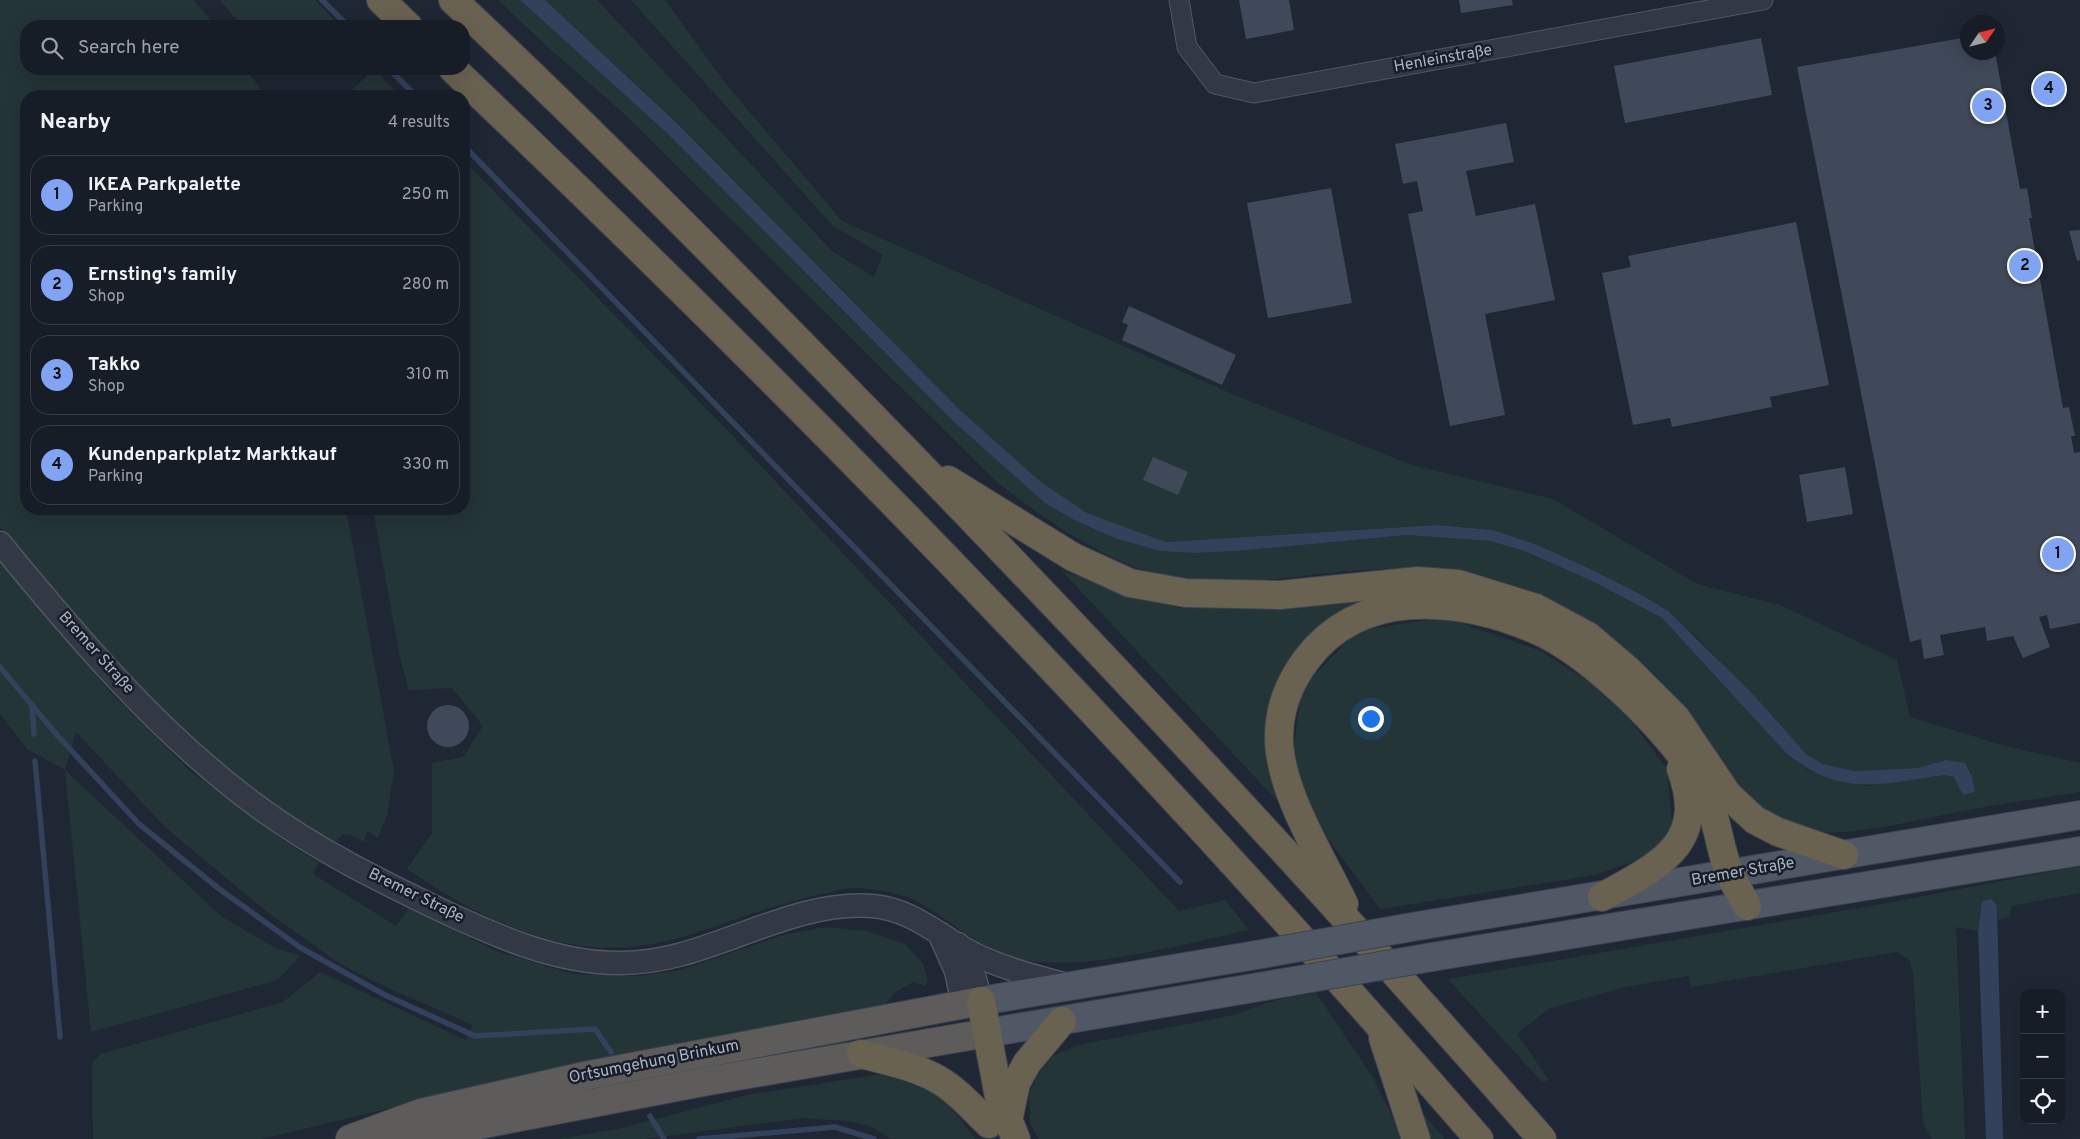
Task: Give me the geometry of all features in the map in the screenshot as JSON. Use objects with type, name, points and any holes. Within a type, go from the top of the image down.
[{"type":"highway","points":[[381,0],[402,20]]},
{"type":"highway","points":[[453,0],[541,83],[688,228],[1055,605],[1357,930],[1542,1139]]},
{"type":"highway","points":[[459,75],[654,262],[1034,649],[1378,1023],[1479,1139]]},
{"type":"highway","points":[[914,459],[1073,557],[1130,583],[1186,594],[1280,594],[1418,581],[1458,584],[1536,608],[1588,636],[1629,671],[1676,718],[1728,796],[1755,820],[1778,832],[1844,855]]},
{"type":"highway","points":[[1357,930],[1291,796],[1280,752],[1279,734],[1283,709],[1292,683],[1309,656],[1322,642],[1340,629],[1377,610],[1412,605],[1463,608],[1494,615],[1544,634],[1594,667],[1634,702],[1684,759],[1704,790],[1738,873],[1747,906]]},
{"type":"highway","points":[[1602,896],[1664,861],[1681,838],[1687,825],[1689,807],[1687,787],[1682,771],[1666,739]]},
{"type":"highway","points":[[1728,796],[1738,873]]},
{"type":"highway","points":[[972,1002],[978,1035],[998,1097],[1002,1131]]},
{"type":"highway","name":"Ortsumgehung Brinkum","points":[[350,1139],[421,1113],[589,1074],[972,1002]]},
{"type":"highway","points":[[1002,1131],[1016,1083],[1027,1063],[1062,1021]]},
{"type":"highway","points":[[1378,1023],[1416,1139]]},
{"type":"highway","name":"Ortsumgehung Brinkum","points":[[394,1139],[426,1135],[861,1054],[978,1035]]},
{"type":"highway","points":[[861,1054],[910,1067],[939,1080],[1002,1131]]},
{"type":"main road","name":"Bremer Straße","points":[[972,1002],[2080,815]]},
{"type":"main road","name":"Bremer Straße","points":[[978,1035],[1432,957],[2080,851]]},
{"type":"street","name":"Henleinstraße","points":[[1179,0],[1187,48],[1215,84],[1254,92],[1763,0]]},
{"type":"street","name":"Bremer Straße","points":[[0,543],[85,643],[126,687],[227,783],[258,807],[322,848],[410,895],[532,949],[567,958],[616,964],[660,960],[689,954],[794,916],[838,906],[873,906],[896,910],[919,920],[978,956],[1017,971],[1068,986]]},
{"type":"street","points":[[939,933],[972,1002]]},
{"type":"street","name":"Bremer Straße","points":[[958,944],[972,968],[972,1002]]},
{"type":"shaded area","points":[[0,0],[194,0],[210,20],[20,20],[20,75],[250,75],[261,90],[20,90],[20,515],[347,515],[394,771],[387,815],[378,838],[367,831],[364,842],[349,834],[347,836],[342,834],[336,842],[265,800],[207,750],[133,680],[99,644],[0,527]]},
{"type":"shaded area","points":[[220,0],[315,0],[334,20],[237,20]]},
{"type":"shaded area","points":[[498,0],[520,0],[668,134],[952,420],[1045,502],[1074,520],[1117,539],[1160,551],[1194,553],[1237,551],[1407,535],[1490,541],[1524,551],[1592,581],[1662,618],[1787,754],[1808,770],[1866,786],[1945,775],[1954,777],[1961,788],[1972,777],[1964,763],[1946,760],[1917,768],[1854,771],[1823,764],[1806,754],[1699,639],[1638,593],[1535,544],[1493,530],[1437,525],[1166,542],[1087,513],[1041,482],[961,411],[679,124],[545,0],[597,0],[832,251],[874,277],[883,255],[833,226],[631,0],[665,0],[726,84],[842,221],[1232,394],[1412,465],[1553,499],[1697,584],[1780,605],[1897,660],[1910,717],[2002,745],[2080,763],[2080,792],[1859,831],[1824,833],[1810,831],[1785,822],[1762,808],[1724,766],[1673,695],[1655,675],[1628,651],[1582,619],[1534,595],[1482,577],[1422,569],[1361,570],[1268,580],[1197,581],[1151,573],[1104,553],[1059,527],[998,483],[619,109],[552,51]]},
{"type":"shaded area","points":[[368,75],[380,75],[394,90],[352,90]]},
{"type":"shaded area","points":[[470,167],[730,433],[1179,911],[1225,900],[1249,930],[1164,949],[1100,960],[1069,963],[1040,962],[1015,958],[1000,953],[907,897],[870,889],[848,888],[787,903],[691,934],[639,946],[608,948],[546,939],[517,929],[460,902],[407,869],[432,833],[432,763],[463,757],[483,726],[452,688],[409,690],[400,658],[374,515],[470,515]]},
{"type":"shaded area","points":[[0,562],[109,691],[190,771],[281,839],[319,863],[313,874],[396,926],[409,908],[496,951],[573,974],[638,976],[681,970],[783,935],[825,927],[867,931],[905,944],[923,964],[928,981],[925,986],[913,982],[894,993],[883,1007],[577,1063],[262,1139],[93,1139],[92,1064],[100,1054],[283,1002],[320,972],[466,1040],[473,1025],[390,989],[342,965],[266,911],[165,827],[76,732],[65,770],[27,749],[0,714]]},
{"type":"shaded area","points":[[1062,571],[1179,608],[1276,603],[1371,595],[1316,630],[1287,661],[1277,679],[1271,699],[1268,731],[1282,806]]},
{"type":"shaded area","points":[[1444,617],[1541,651],[1589,682],[1630,719],[1667,769],[1672,824],[1652,855],[1595,875],[1380,909],[1311,816],[1292,760],[1302,688],[1357,631]]},
{"type":"shaded area","points":[[65,770],[222,917],[276,948],[300,956],[278,980],[91,1032]]},
{"type":"shaded area","points":[[2080,866],[2080,893],[2011,906],[2010,917],[1998,920],[1997,906],[1982,901],[1978,931],[1956,927],[1965,1139],[1932,1139],[1923,1122],[1913,974],[1909,960],[1897,952],[1691,987],[1689,976],[1625,987],[1548,1009],[1517,1034],[1549,1080],[1542,1082],[1448,979],[1877,905]]},
{"type":"shaded area","points":[[1316,993],[1374,1079],[1403,1139],[1039,1139],[1030,1123],[1029,1093],[1040,1071],[1053,1056],[1078,1045],[1234,1015],[1276,1000]]},
{"type":"shaded area","points":[[882,1074],[911,1081],[936,1095],[957,1115],[975,1139],[891,1139],[870,1126],[847,1121],[803,1118],[644,1139],[558,1139],[622,1128],[747,1095]]},
{"type":"shaded area","points":[[1422,1113],[1445,1139],[1429,1139]]},
{"type":"water","points":[[520,0],[545,0],[678,124],[961,411],[1041,482],[1087,513],[1166,542],[1437,525],[1493,530],[1535,544],[1588,568],[1638,593],[1668,611],[1752,693],[1806,754],[1823,764],[1854,771],[1917,768],[1946,760],[1965,763],[1972,777],[1975,792],[1963,795],[1954,777],[1945,775],[1901,782],[1863,784],[1844,782],[1826,777],[1807,768],[1787,754],[1662,618],[1592,581],[1524,551],[1490,541],[1407,535],[1237,551],[1194,553],[1160,551],[1117,539],[1074,520],[1045,503],[952,420],[668,134]]},
{"type":"water","points":[[1992,899],[1997,906],[2003,1139],[1986,1139],[1978,931],[1982,901]]},
{"type":"building","points":[[1239,0],[1289,0],[1294,30],[1246,39]]},
{"type":"building","points":[[1459,0],[1512,0],[1513,5],[1461,13]]},
{"type":"building","points":[[1761,38],[1772,95],[1625,123],[1614,66]]},
{"type":"building","points":[[1960,38],[1960,60],[1996,60],[2020,189],[2027,188],[2032,218],[2029,218],[2063,408],[2069,407],[2075,436],[2071,436],[2074,453],[2080,452],[2080,623],[2050,629],[2047,615],[2039,617],[2050,647],[2023,658],[2013,636],[1987,641],[1985,627],[1940,635],[1944,655],[1924,659],[1921,639],[1910,642],[1797,67]]},
{"type":"building","points":[[1506,123],[1514,162],[1466,171],[1476,216],[1535,204],[1555,300],[1485,314],[1505,415],[1450,426],[1408,214],[1423,211],[1417,181],[1403,184],[1395,144]]},
{"type":"building","points":[[1331,188],[1352,303],[1268,318],[1247,203]]},
{"type":"building","points":[[1796,222],[1829,385],[1770,397],[1772,407],[1672,427],[1670,418],[1633,425],[1602,273],[1631,267],[1628,256]]},
{"type":"building","points":[[2080,230],[2080,260],[2077,261],[2069,231]]},
{"type":"building","points":[[1129,306],[1236,355],[1222,385],[1122,340],[1128,325],[1122,322]]},
{"type":"building","points":[[1153,457],[1188,472],[1178,495],[1143,480]]},
{"type":"building","points":[[1845,467],[1853,514],[1807,522],[1799,475]]},
{"type":"building","points":[[444,705],[452,705],[463,711],[469,726],[463,741],[452,747],[444,747],[433,741],[427,730],[427,722],[433,711]]},
{"type":"waterway","points":[[322,0],[342,20]]},
{"type":"waterway","points":[[395,75],[410,90]]},
{"type":"waterway","points":[[470,152],[1180,882]]},
{"type":"waterway","points":[[0,667],[57,735],[139,824],[218,888],[301,948],[385,995],[475,1036],[595,1029],[611,1052]]},
{"type":"waterway","points":[[32,705],[34,734]]},
{"type":"waterway","points":[[35,761],[60,1037]]},
{"type":"waterway","points":[[650,1116],[664,1139]]},
{"type":"waterway","points":[[699,1139],[835,1127],[874,1139]]},
{"type":"place","name":"Kundenparkplatz Marktkauf","points":[[2049,89]]},
{"type":"place","name":"Takko","points":[[1988,106]]},
{"type":"place","name":"Ernsting's family","points":[[2025,266]]},
{"type":"place","name":"IKEA Parkpalette","points":[[2058,554]]}]
